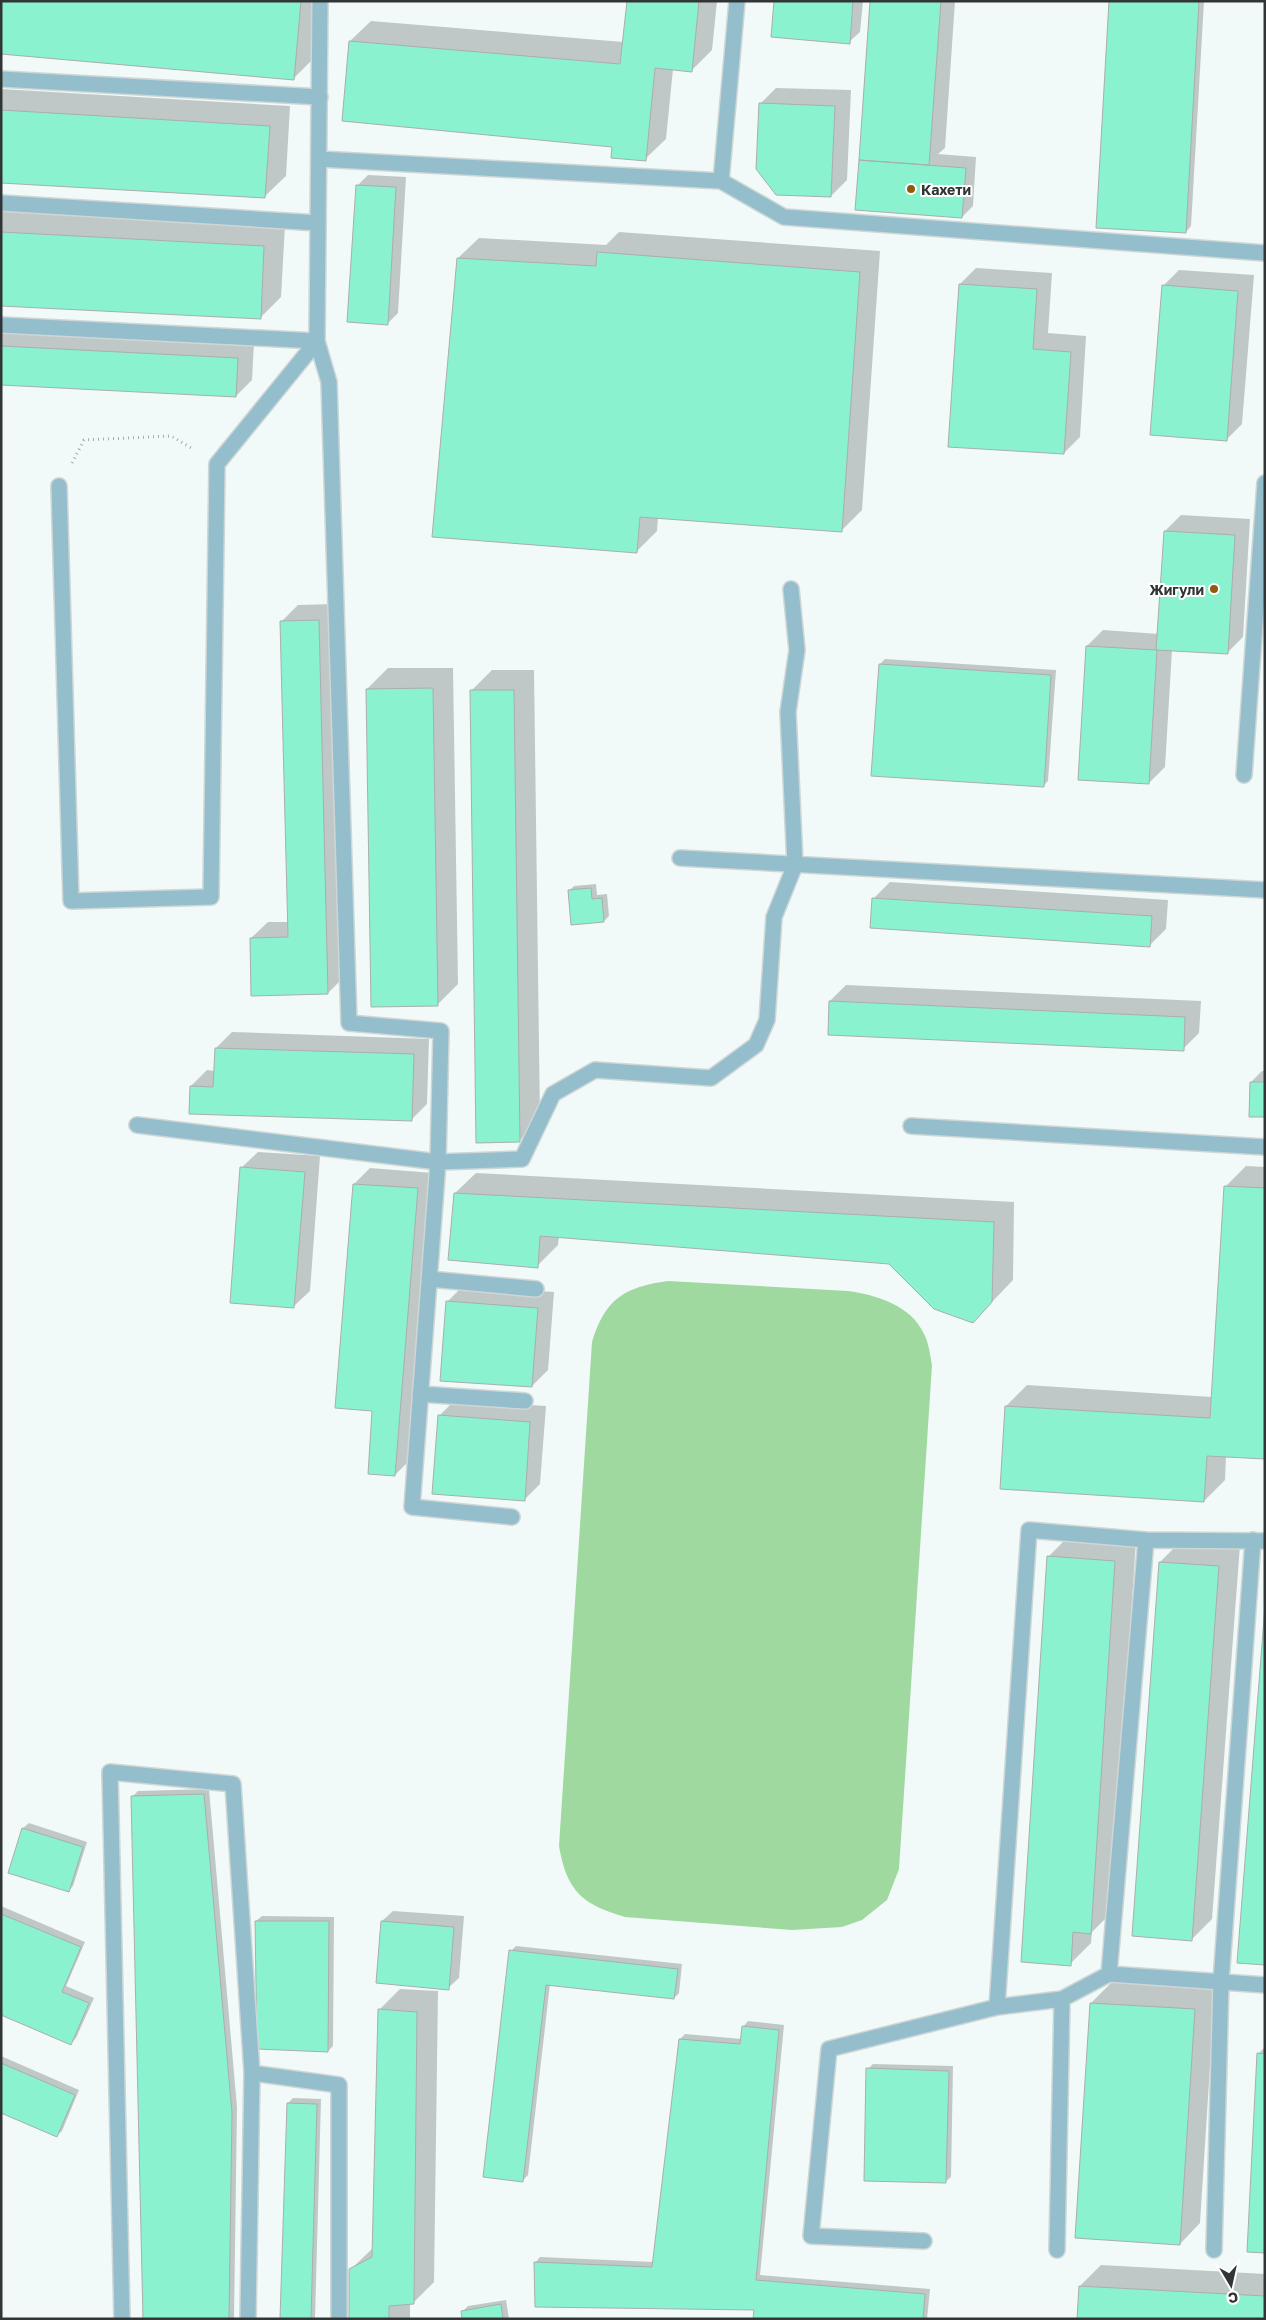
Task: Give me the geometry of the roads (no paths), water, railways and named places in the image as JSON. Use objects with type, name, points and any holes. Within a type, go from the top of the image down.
[{"type":"lane","points":[[320,1],[317,341],[329,382],[349,1022],[440,1031],[438,1162],[412,1507],[512,1517]]},
{"type":"lane","points":[[721,181],[737,1]]},
{"type":"lane","points":[[1,79],[320,97]]},
{"type":"lane","points":[[319,160],[721,181],[784,216],[1265,253]]},
{"type":"lane","points":[[1,202],[318,223]]},
{"type":"lane","points":[[1,325],[317,341]]},
{"type":"lane","points":[[59,486],[71,901],[211,897],[217,464],[317,341]]},
{"type":"lane","points":[[1244,775],[1265,483]]},
{"type":"lane","points":[[137,1125],[438,1162],[522,1159],[553,1094],[595,1070],[711,1078],[756,1045],[767,1020],[774,917],[795,865],[788,712],[797,650],[791,589]]},
{"type":"lane","points":[[680,858],[1265,890]]},
{"type":"lane","points":[[911,1126],[1265,1148]]},
{"type":"lane","points":[[429,1279],[536,1289]]},
{"type":"lane","points":[[420,1394],[525,1402]]},
{"type":"lane","points":[[997,2007],[1029,1530],[1146,1540],[1259,1540],[1221,1981],[1214,2250]]},
{"type":"lane","points":[[1109,1974],[1146,1540]]},
{"type":"lane","points":[[122,2319],[110,1772],[233,1784],[252,2073],[248,2319]]},
{"type":"lane","points":[[924,2241],[811,2236],[829,2049],[997,2007],[1062,1999],[1109,1974],[1265,1985]]},
{"type":"lane","points":[[1057,2250],[1062,1999]]},
{"type":"lane","points":[[252,2073],[339,2085],[339,2319]]},
{"type":"place","name":"Кахети","points":[[911,189]]},
{"type":"place","name":"Жигули","points":[[1214,589]]}]
